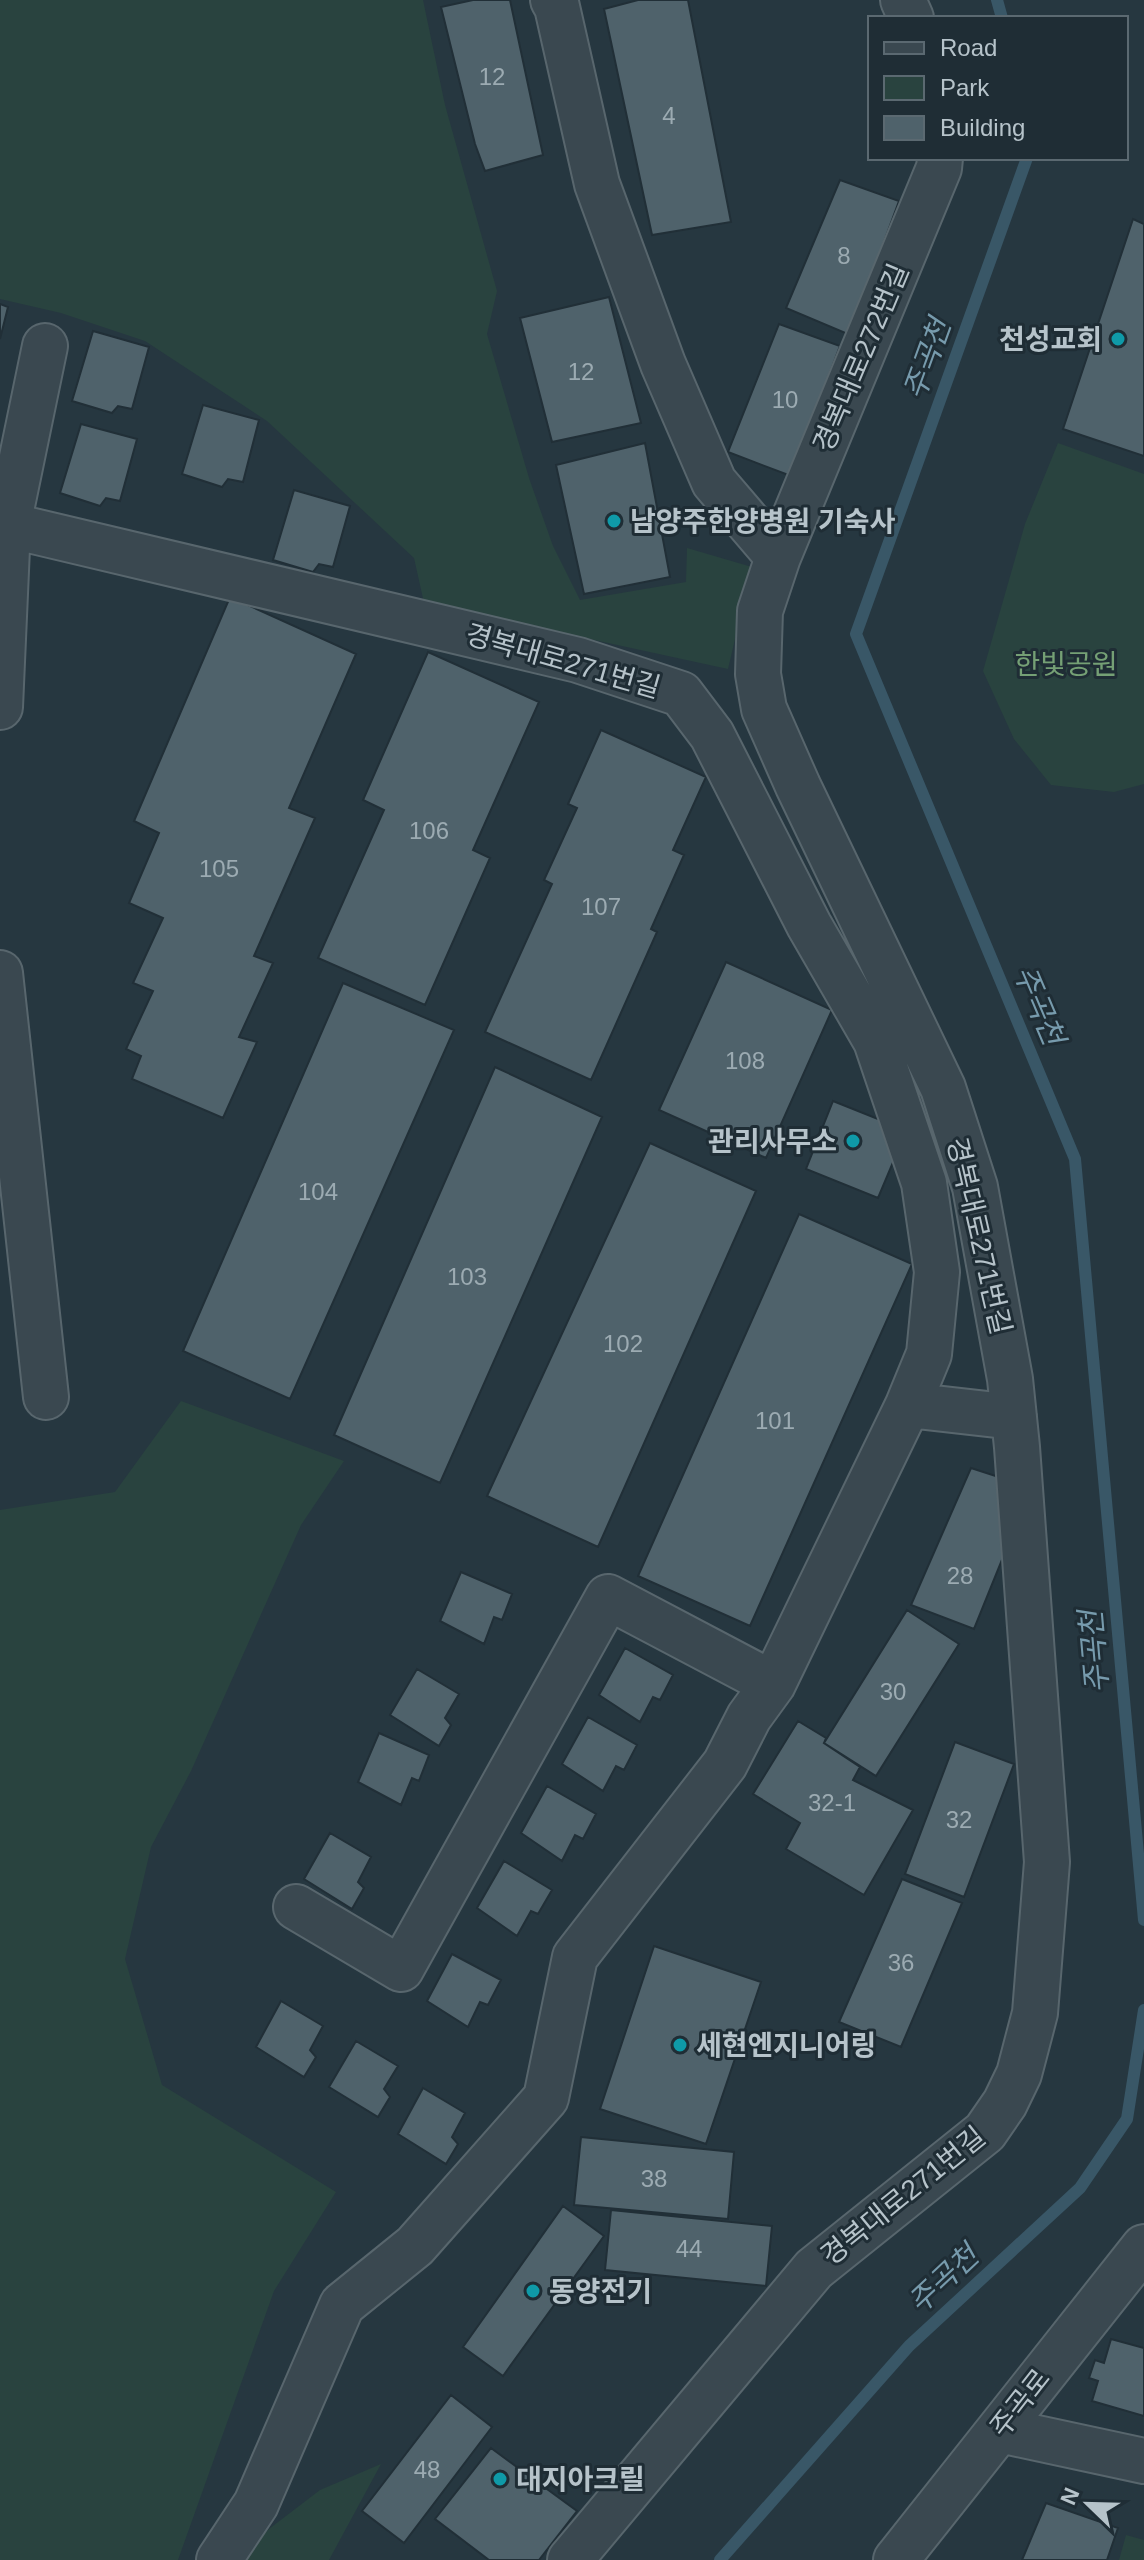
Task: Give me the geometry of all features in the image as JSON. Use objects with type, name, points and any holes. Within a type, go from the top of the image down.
[{"type":"street","points":[[553,0],[597,184],[663,364],[714,482],[778,557]]},
{"type":"street","name":"경복대로272번길","points":[[778,557],[940,160]]},
{"type":"street","points":[[0,707],[8,525],[45,346]]},
{"type":"street","name":"경복대로271번길","points":[[8,525],[578,660],[681,694],[712,735],[809,925],[876,1041],[924,1183],[937,1272],[929,1354],[908,1405],[773,1684],[749,1717],[725,1764],[575,1957],[546,2098],[415,2246],[342,2305],[256,2504],[219,2560]]},
{"type":"street","name":"경복대로271번길","points":[[570,2560],[814,2269],[985,2132],[1005,2103],[1019,2074],[1035,2013],[1047,1862],[1010,1379],[975,1187],[943,1088],[764,709],[758,674],[760,611],[778,557]]},
{"type":"street","points":[[0,973],[13,1220],[46,1397]]},
{"type":"street","points":[[908,1405],[1014,1417]]},
{"type":"street","points":[[296,1907],[401,1969],[608,1597],[773,1684]]},
{"type":"street","name":"주곡로","points":[[896,2560],[1144,2247]]},
{"type":"street","points":[[1000,2430],[1144,2461]]},
{"type":"green space","points":[[0,0],[423,0],[445,105],[497,291],[487,334],[529,478],[553,546],[580,600],[686,582],[687,548],[752,567],[728,669],[424,603],[414,558],[267,421],[145,341],[61,313],[0,299]]},
{"type":"green space","name":"한빛공원","points":[[1058,443],[1144,474],[1144,784],[1114,792],[1051,785],[1014,739],[983,671],[1025,524]]},
{"type":"green space","points":[[181,1401],[344,1461],[301,1525],[191,1771],[151,1847],[125,1959],[162,2085],[336,2192],[274,2291],[178,2560],[0,2560],[0,1510],[115,1492]]},
{"type":"green space","points":[[381,2464],[329,2560],[237,2560],[269,2529],[320,2490]]},
{"type":"green space","points":[[1126,2535],[1144,2540],[1144,2560],[1119,2560]]},
{"type":"building","points":[[473,0],[510,0],[543,155],[485,171],[475,144],[441,7]]},
{"type":"building","points":[[638,0],[688,0],[731,222],[652,235],[604,9]]},
{"type":"building","points":[[840,180],[899,201],[850,335],[786,308]]},
{"type":"building","name":"천성교회","points":[[1133,219],[1144,224],[1144,456],[1063,429]]},
{"type":"building","name":"남양주한양병원 기숙사","points":[[609,297],[641,423],[552,442],[520,318]]},
{"type":"building","points":[[0,304],[8,307],[0,339]]},
{"type":"building","points":[[779,324],[840,346],[791,476],[728,452]]},
{"type":"building","points":[[93,331],[149,347],[132,409],[118,406],[112,413],[72,401]]},
{"type":"building","points":[[203,405],[259,420],[243,482],[228,479],[222,487],[182,474]]},
{"type":"building","points":[[81,424],[137,439],[120,501],[106,498],[100,506],[60,493]]},
{"type":"building","name":"남양주한양병원 기숙사","points":[[645,443],[670,577],[584,594],[556,465]]},
{"type":"building","points":[[294,490],[350,506],[333,567],[319,564],[313,572],[273,560]]},
{"type":"building","points":[[230,597],[356,654],[289,808],[315,818],[254,956],[273,963],[239,1037],[257,1042],[223,1118],[132,1079],[141,1056],[126,1049],[153,991],[133,983],[163,918],[129,903],[159,833],[134,821]]},
{"type":"building","points":[[428,652],[539,702],[473,850],[490,858],[425,1005],[318,958],[384,810],[363,800]]},
{"type":"building","points":[[601,730],[706,777],[673,850],[684,855],[651,929],[657,932],[591,1080],[485,1032],[552,884],[544,880],[577,808],[568,804]]},
{"type":"building","points":[[726,962],[832,1010],[766,1158],[659,1110]]},
{"type":"building","points":[[343,983],[454,1030],[290,1399],[183,1351]]},
{"type":"building","points":[[495,1067],[602,1117],[440,1483],[334,1435]]},
{"type":"building","name":"관리사무소","points":[[833,1101],[883,1121],[894,1160],[878,1198],[806,1169]]},
{"type":"building","points":[[650,1143],[756,1191],[598,1547],[487,1496]]},
{"type":"building","points":[[799,1214],[912,1264],[750,1626],[638,1576]]},
{"type":"building","points":[[971,1468],[1008,1480],[1008,1545],[974,1629],[911,1605]]},
{"type":"building","points":[[461,1572],[512,1594],[502,1620],[494,1617],[484,1644],[440,1621]]},
{"type":"building","points":[[907,1610],[959,1644],[876,1776],[824,1743]]},
{"type":"building","points":[[625,1648],[673,1675],[660,1700],[653,1697],[640,1722],[599,1695]]},
{"type":"building","points":[[417,1669],[459,1694],[445,1718],[451,1725],[439,1746],[390,1715]]},
{"type":"building","points":[[588,1717],[637,1745],[624,1770],[616,1766],[603,1791],[562,1764]]},
{"type":"building","points":[[798,1721],[826,1738],[824,1743],[860,1767],[853,1780],[913,1810],[864,1895],[786,1849],[800,1823],[753,1794]]},
{"type":"building","points":[[379,1733],[429,1755],[419,1781],[412,1778],[401,1805],[358,1782]]},
{"type":"building","points":[[955,1742],[1014,1764],[964,1897],[905,1874]]},
{"type":"building","points":[[547,1786],[596,1814],[583,1839],[575,1835],[562,1861],[521,1833]]},
{"type":"building","points":[[330,1833],[371,1857],[358,1882],[364,1888],[352,1909],[304,1879]]},
{"type":"building","points":[[504,1861],[552,1890],[538,1914],[531,1911],[517,1936],[477,1908]]},
{"type":"building","points":[[902,1879],[962,1903],[901,2047],[839,2022]]},
{"type":"building","name":"세현엔지니어링","points":[[654,1946],[761,1982],[706,2144],[600,2109]]},
{"type":"building","points":[[452,1954],[501,1980],[488,2005],[480,2002],[468,2027],[427,2001]]},
{"type":"building","points":[[281,2001],[323,2026],[310,2050],[316,2057],[304,2077],[256,2047]]},
{"type":"building","points":[[356,2041],[398,2066],[384,2089],[390,2097],[378,2117],[329,2087]]},
{"type":"building","points":[[423,2088],[465,2113],[452,2137],[458,2144],[446,2164],[398,2134]]},
{"type":"building","points":[[581,2137],[734,2152],[728,2219],[574,2205]]},
{"type":"building","name":"동양전기","points":[[563,2206],[604,2236],[503,2376],[463,2347]]},
{"type":"building","points":[[611,2210],[772,2226],[766,2286],[605,2270]]},
{"type":"building","points":[[1111,2339],[1144,2348],[1144,2416],[1092,2401],[1098,2381],[1089,2378],[1095,2360],[1104,2363]]},
{"type":"building","points":[[451,2395],[492,2427],[404,2543],[362,2511]]},
{"type":"building","name":"대지아크릴","points":[[491,2448],[577,2511],[539,2560],[489,2560],[435,2519]]},
{"type":"building","points":[[1046,2503],[1118,2528],[1107,2560],[1022,2560]]},
{"type":"waterway","name":"주곡천","points":[[997,0],[1001,16]]},
{"type":"waterway","name":"주곡천","points":[[1026,160],[856,634],[1075,1159],[1144,1920]]},
{"type":"waterway","name":"주곡천","points":[[720,2560],[909,2346],[1080,2188],[1127,2119],[1144,2010]]},
{"type":"place","name":"천성교회","points":[[1118,339]]},
{"type":"place","name":"남양주한양병원 기숙사","points":[[614,521]]},
{"type":"place","name":"관리사무소","points":[[853,1141]]},
{"type":"place","name":"세현엔지니어링","points":[[680,2045]]},
{"type":"place","name":"동양전기","points":[[533,2291]]},
{"type":"place","name":"대지아크릴","points":[[500,2479]]}]
